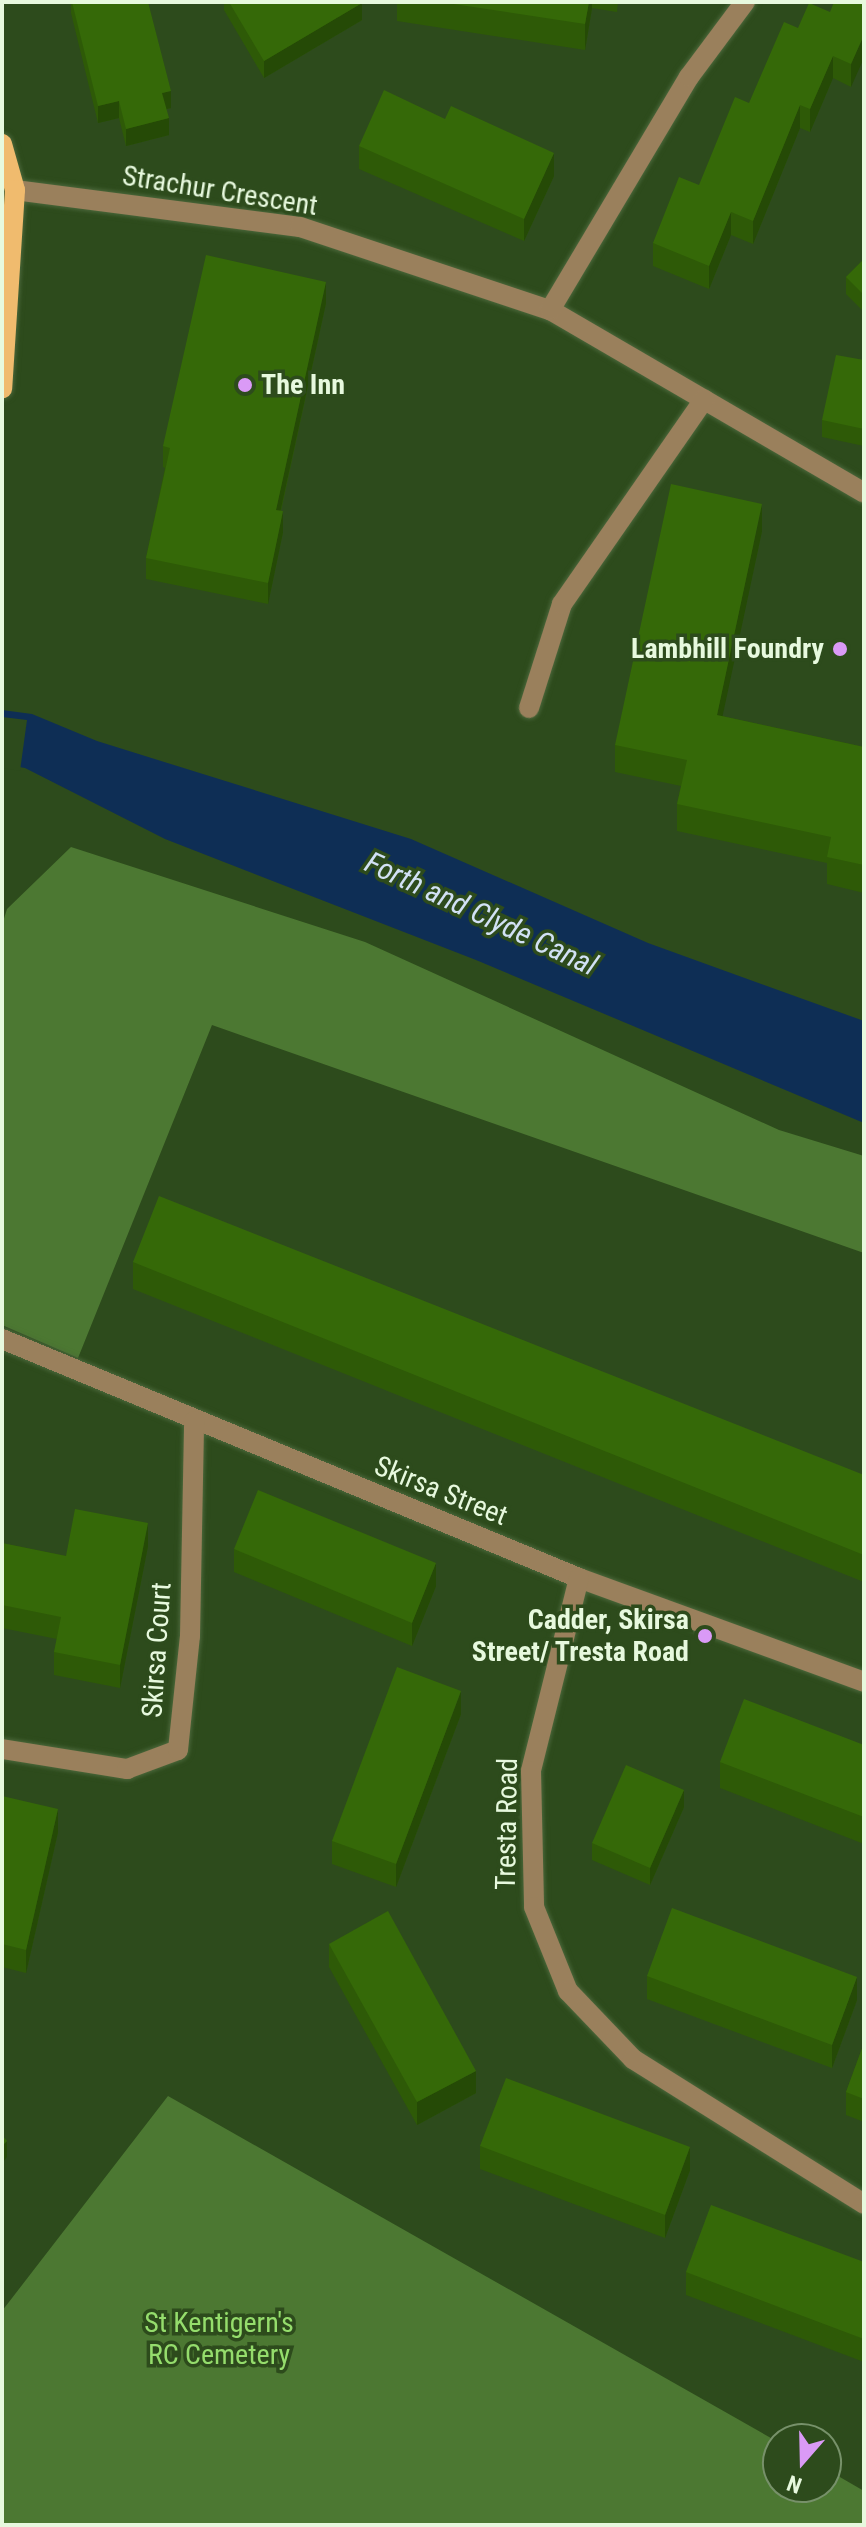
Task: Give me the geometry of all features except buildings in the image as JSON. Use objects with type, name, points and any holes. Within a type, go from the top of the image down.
[{"type":"main road","points":[[2,144],[15,190],[2,389]]},
{"type":"street","points":[[550,310],[689,77],[745,2]]},
{"type":"street","name":"Strachur Crescent","points":[[15,190],[300,227],[550,310],[864,493]]},
{"type":"street","points":[[529,708],[562,604],[704,400]]},
{"type":"street","name":"Skirsa Street","points":[[2,1339],[579,1578],[864,1682]]},
{"type":"street","name":"Skirsa Court","points":[[2,1749],[127,1769],[178,1750],[190,1636],[194,1421]]},
{"type":"street","name":"Tresta Road","points":[[579,1578],[531,1771],[534,1907],[568,1991],[633,2059],[864,2204]]},
{"type":"green space","points":[[71,847],[365,942],[779,1130],[864,1156],[864,1253],[212,1025],[78,1358],[2,1325],[2,925],[7,909]]},
{"type":"green space","name":"St Kentigern's RC Cemetery","points":[[168,2096],[762,2433],[762,2503],[842,2503],[842,2478],[864,2491],[864,2525],[2,2525],[2,2311]]},
{"type":"water","name":"Forth and Clyde Canal","points":[[2,710],[32,714],[97,741],[411,839],[648,943],[864,1021],[864,1123],[476,960],[165,839],[25,768],[2,764]]},
{"type":"pier","points":[[2,717],[27,720],[20,771],[2,768]]},
{"type":"place","name":"The Inn","points":[[245,385]]},
{"type":"place","name":"Lambhill Foundry","points":[[840,649]]},
{"type":"place","name":"Cadder, Skirsa Street/ Tresta Road","points":[[705,1636]]}]
